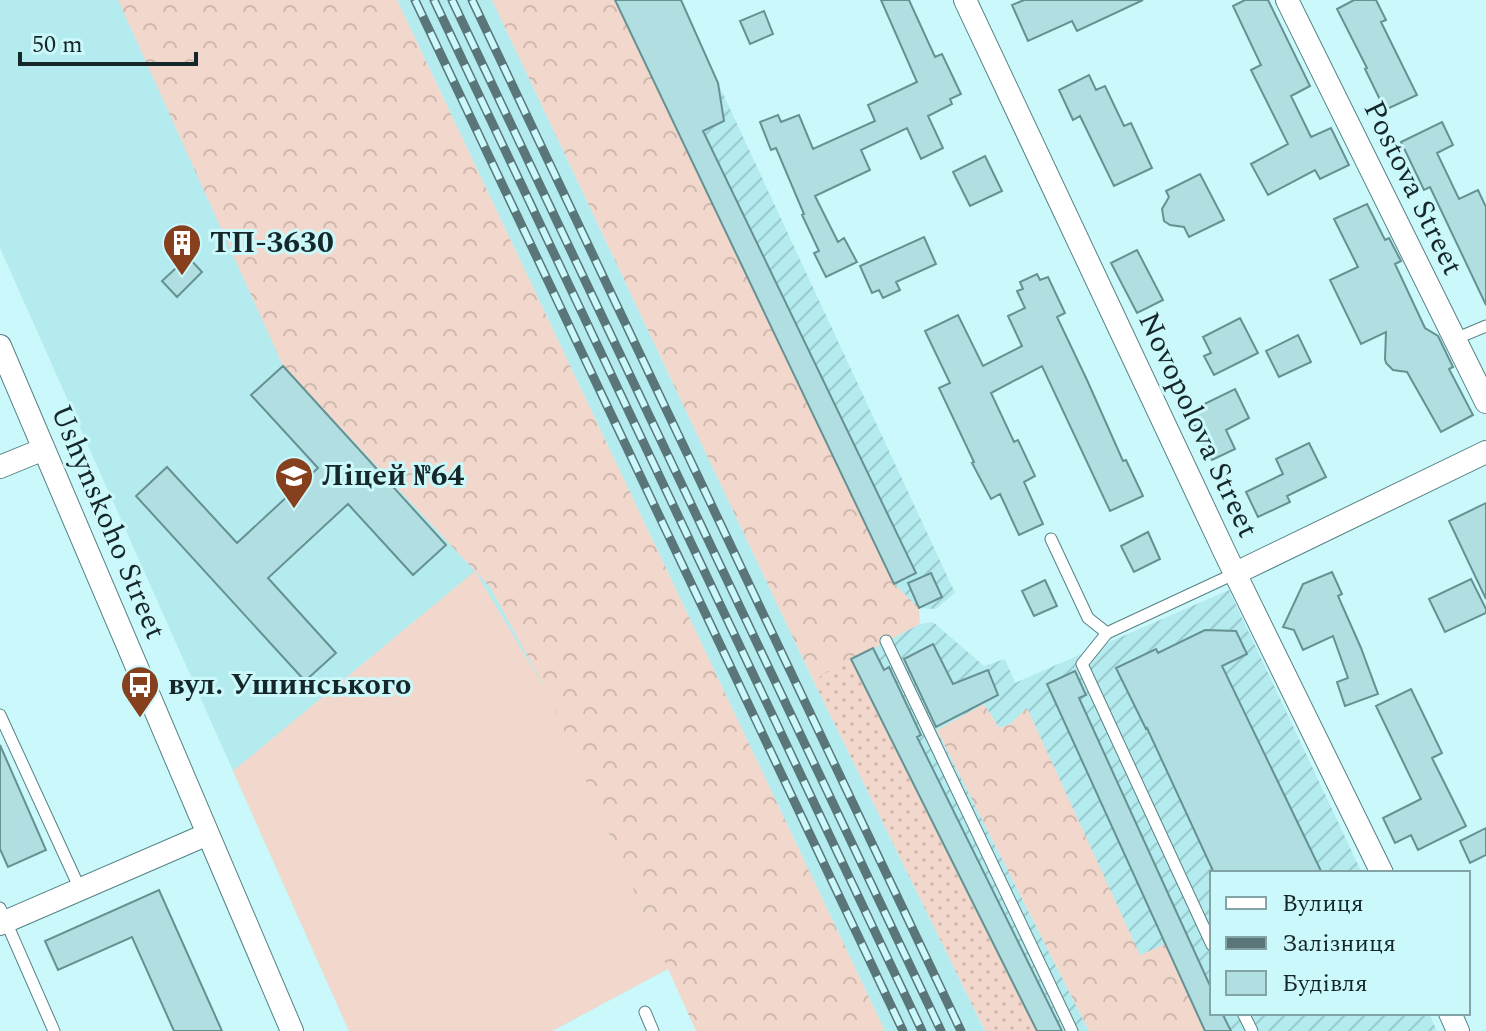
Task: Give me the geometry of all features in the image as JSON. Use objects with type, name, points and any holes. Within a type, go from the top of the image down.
[{"type":"street","name":"Novopolova Street","points":[[965,0],[1236,573],[1381,871]]},
{"type":"street","name":"Postova Street","points":[[1287,0],[1486,402]]},
{"type":"street","name":"Ushynskoho Street","points":[[0,346],[292,1031]]},
{"type":"street","points":[[0,467],[44,449]]},
{"type":"street","points":[[1236,573],[1486,452]]},
{"type":"street","points":[[2,918],[80,889],[208,834]]},
{"type":"lane","points":[[1455,339],[1486,326]]},
{"type":"lane","points":[[1051,539],[1088,618],[1107,633]]},
{"type":"lane","points":[[1210,941],[1082,664],[1107,633],[1236,573]]},
{"type":"lane","points":[[886,641],[1072,1031]]},
{"type":"lane","points":[[0,715],[80,889]]},
{"type":"lane","points":[[2,918],[52,1030]]},
{"type":"lane","points":[[645,1012],[653,1031]]},
{"type":"shaded area","name":"Ліцей №64","points":[[0,0],[216,0],[696,954],[552,1031],[349,1031],[0,248]]},
{"type":"shaded area","points":[[397,0],[492,0],[813,680],[985,1031],[885,1031]]},
{"type":"shaded area","points":[[615,0],[718,83],[955,593],[936,609],[919,608],[894,584]]},
{"type":"shaded area","points":[[1229,590],[1361,871],[1210,871],[1210,1015],[1430,1015],[1437,1031],[1205,1031],[1165,944],[1140,956],[1027,709],[1010,724],[999,728],[984,704],[937,730],[1089,1031],[1037,1031],[851,659],[920,624],[933,622],[984,666],[1005,659],[1015,683]]},
{"type":"green space","points":[[118,0],[397,0],[885,1031],[696,1031],[547,692],[490,587],[283,366]]},
{"type":"green space","points":[[492,0],[615,0],[894,584],[919,608],[920,624],[813,680]]},
{"type":"green space","points":[[475,571],[547,692],[668,969],[552,1031],[349,1031],[233,771]]},
{"type":"green space","points":[[851,659],[1037,1031],[985,1031],[813,680]]},
{"type":"green space","points":[[984,704],[999,728],[1010,724],[1027,708],[1140,955],[1165,944],[1205,1031],[1089,1031],[937,730]]},
{"type":"building","points":[[615,0],[681,0],[718,83],[724,121],[703,131],[916,573],[894,584]]},
{"type":"building","points":[[881,0],[909,0],[935,57],[942,54],[961,94],[950,99],[952,104],[928,116],[943,148],[921,159],[907,128],[861,150],[870,170],[815,196],[838,242],[844,238],[857,262],[826,277],[814,253],[819,251],[776,148],[771,150],[760,122],[778,115],[781,122],[799,115],[813,149],[875,121],[868,105],[917,82]]},
{"type":"building","points":[[1024,0],[1143,0],[1077,31],[1072,21],[1028,41],[1012,5]]},
{"type":"building","points":[[1245,0],[1268,0],[1310,86],[1291,96],[1311,137],[1331,128],[1349,165],[1320,179],[1315,170],[1268,195],[1251,164],[1288,144],[1251,70],[1261,65],[1233,6]]},
{"type":"building","points":[[1354,0],[1376,0],[1386,20],[1381,22],[1417,95],[1385,110],[1337,9]]},
{"type":"building","points":[[764,11],[773,34],[750,44],[740,21]]},
{"type":"building","points":[[1089,75],[1096,90],[1105,86],[1124,126],[1131,123],[1152,168],[1114,186],[1080,116],[1073,120],[1059,90]]},
{"type":"building","points":[[1442,122],[1453,145],[1437,153],[1459,199],[1478,190],[1486,207],[1486,305],[1430,187],[1424,190],[1401,142]]},
{"type":"building","points":[[985,156],[1002,191],[970,206],[953,172]]},
{"type":"building","points":[[1200,174],[1224,220],[1189,237],[1184,227],[1164,221],[1162,209],[1169,197],[1166,191]]},
{"type":"building","points":[[1367,204],[1385,240],[1389,238],[1401,261],[1395,264],[1425,328],[1438,336],[1453,367],[1449,369],[1473,415],[1441,432],[1407,372],[1393,370],[1386,363],[1386,332],[1361,344],[1330,280],[1358,267],[1334,219]]},
{"type":"building","points":[[924,237],[936,264],[896,282],[900,290],[883,298],[879,290],[872,293],[860,266]]},
{"type":"building","points":[[1137,250],[1163,300],[1137,313],[1111,263]]},
{"type":"building","name":"ТП-3630","points":[[188,257],[202,272],[177,297],[162,281]]},
{"type":"building","points":[[1037,274],[1040,280],[1048,277],[1065,313],[1057,317],[1123,461],[1126,460],[1143,496],[1110,511],[1042,366],[991,393],[1014,442],[1018,440],[1035,476],[1024,482],[1043,524],[1019,535],[1000,494],[991,499],[972,463],[939,388],[950,383],[925,331],[958,315],[983,366],[1022,346],[1008,316],[1025,308],[1017,291],[1023,289],[1020,282]]},
{"type":"building","points":[[1240,318],[1258,353],[1214,375],[1204,356],[1211,353],[1203,337]]},
{"type":"building","points":[[1298,335],[1311,362],[1279,377],[1266,351]]},
{"type":"building","points":[[283,366],[446,545],[413,575],[348,504],[268,578],[336,653],[305,681],[136,496],[167,467],[237,543],[318,468],[251,395]]},
{"type":"building","points":[[1235,389],[1249,418],[1226,430],[1235,449],[1212,460],[1188,412]]},
{"type":"building","points":[[1309,443],[1326,477],[1287,496],[1290,502],[1258,517],[1246,492],[1283,474],[1276,459]]},
{"type":"building","points":[[1486,503],[1486,599],[1449,521]]},
{"type":"building","points":[[1148,532],[1160,559],[1134,572],[1121,546]]},
{"type":"building","points":[[1332,572],[1342,594],[1338,596],[1378,694],[1345,706],[1337,682],[1348,678],[1333,636],[1303,650],[1294,630],[1283,627],[1303,584]]},
{"type":"building","points":[[931,573],[942,597],[919,608],[908,583]]},
{"type":"building","points":[[1471,579],[1486,613],[1445,632],[1429,599]]},
{"type":"building","points":[[1045,580],[1057,606],[1034,616],[1022,591]]},
{"type":"building","points":[[1205,630],[1236,631],[1247,654],[1222,666],[1321,871],[1213,871],[1116,668],[1156,649],[1158,653]]},
{"type":"building","points":[[933,644],[953,684],[988,670],[998,695],[936,727],[904,659]]},
{"type":"building","points":[[873,648],[884,670],[889,667],[921,735],[917,737],[1062,1031],[1037,1031],[851,659]]},
{"type":"building","points":[[1075,671],[1086,695],[1079,698],[1210,986],[1210,1015],[1223,1015],[1231,1031],[1205,1031],[1047,684]]},
{"type":"building","points":[[1411,689],[1442,753],[1432,758],[1466,826],[1418,850],[1411,835],[1395,843],[1383,818],[1421,799],[1376,706]]},
{"type":"building","points":[[0,745],[46,850],[8,867],[0,849]]},
{"type":"building","points":[[1486,828],[1486,855],[1470,863],[1460,841]]},
{"type":"building","points":[[159,890],[222,1031],[174,1031],[132,937],[58,970],[45,941]]},
{"type":"railway","points":[[415,0],[903,1031]]},
{"type":"railway","points":[[434,0],[922,1031]]},
{"type":"railway","points":[[452,0],[941,1031]]},
{"type":"railway","points":[[472,0],[961,1031]]},
{"type":"place","name":"ТП-3630","points":[[182,277]]},
{"type":"place","name":"Ліцей №64","points":[[294,510]]},
{"type":"place","name":"вул. Ушинського","points":[[140,719]]}]
